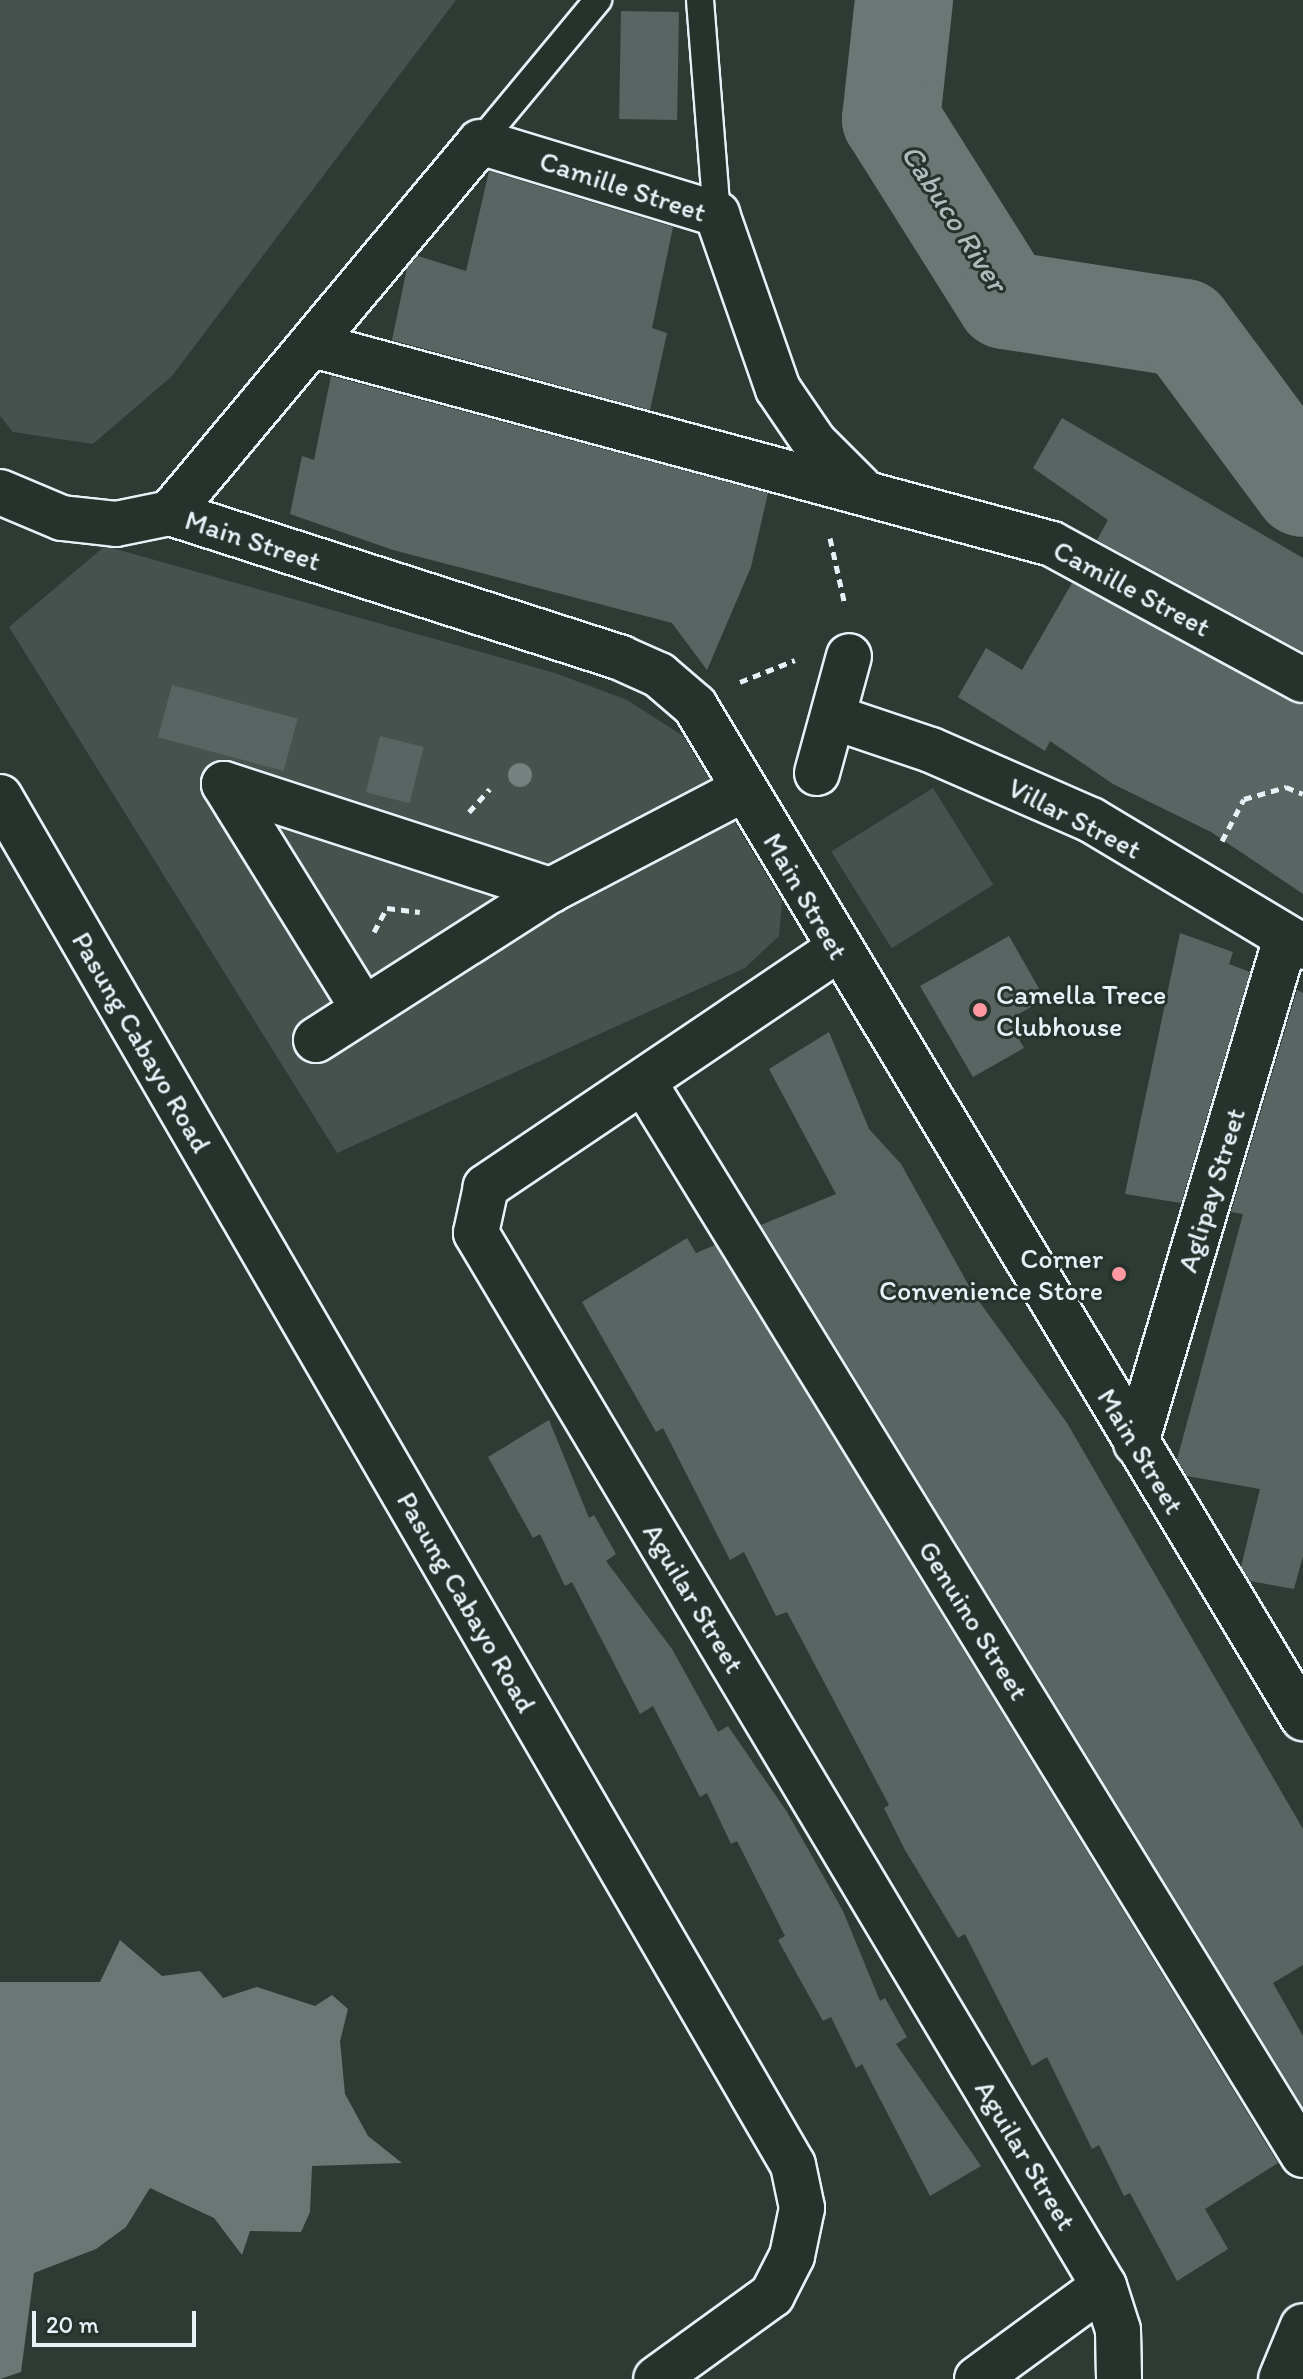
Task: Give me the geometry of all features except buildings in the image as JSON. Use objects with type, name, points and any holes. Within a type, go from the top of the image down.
[{"type":"street","name":"Camille Street","points":[[480,142],[717,214],[778,389],[814,442],[861,489]]},
{"type":"street","points":[[170,513],[480,142]]},
{"type":"street","name":"Camille Street","points":[[313,345],[861,489],[1052,544],[1303,680]]},
{"type":"street","name":"Main Street","points":[[0,492],[62,518],[116,524],[170,513],[621,658],[659,675],[695,706],[837,950],[1136,1443],[1302,1706]]},
{"type":"street","points":[[817,773],[841,686]]},
{"type":"street","name":"Villar Street","points":[[841,686],[931,750],[1091,820],[1294,942]]},
{"type":"street","points":[[361,1005],[224,784],[551,890]]},
{"type":"street","points":[[316,1040],[361,1005],[551,890],[744,789]]},
{"type":"street","name":"Pasung Cabayo Road","points":[[0,797],[793,2165],[802,2208],[792,2256],[772,2295],[656,2379]]},
{"type":"street","name":"Aglipay Street","points":[[1136,1443],[1294,942]]},
{"type":"street","name":"Aguilar Street","points":[[837,950],[645,1084],[486,1187],[476,1233],[1104,2286],[1118,2330],[1119,2379]]},
{"type":"street","name":"Genuino Street","points":[[645,1084],[1303,2155]]},
{"type":"street","points":[[977,2379],[1104,2286]]},
{"type":"street","points":[[1281,2379],[1303,2326]]},
{"type":"lane","points":[[480,142],[598,0]]},
{"type":"lane","points":[[700,0],[717,214]]},
{"type":"path","points":[[695,706],[789,657],[841,686],[847,618],[828,547],[836,511],[861,489]]},
{"type":"path","points":[[1190,880],[1216,857],[1244,799],[1286,787],[1303,794]]},
{"type":"path","points":[[363,931],[374,933],[387,908],[398,908],[432,914],[472,939]]},
{"type":"shaded area","points":[[0,0],[456,0],[172,376],[93,444],[13,432],[0,416]]},
{"type":"shaded area","points":[[105,546],[555,673],[627,700],[683,736],[782,901],[779,936],[745,968],[337,1153],[9,627]]},
{"type":"shaded area","points":[[933,788],[993,885],[892,948],[831,852]]},
{"type":"shaded area","points":[[120,1940],[162,1976],[200,1971],[223,1998],[257,1987],[315,2006],[332,1995],[348,2009],[340,2041],[345,2094],[368,2136],[402,2163],[312,2166],[310,2212],[301,2232],[250,2231],[242,2255],[214,2218],[150,2188],[126,2227],[96,2249],[34,2273],[21,2372],[0,2379],[0,1982],[100,1982]]},
{"type":"waterway","name":"Cabuco River","points":[[904,0],[891,119],[1005,300],[1184,328],[1303,488]]},
{"type":"place","name":"Camella Trece Clubhouse","points":[[980,1010]]},
{"type":"place","name":"Corner Convenience Store","points":[[1119,1274]]}]
